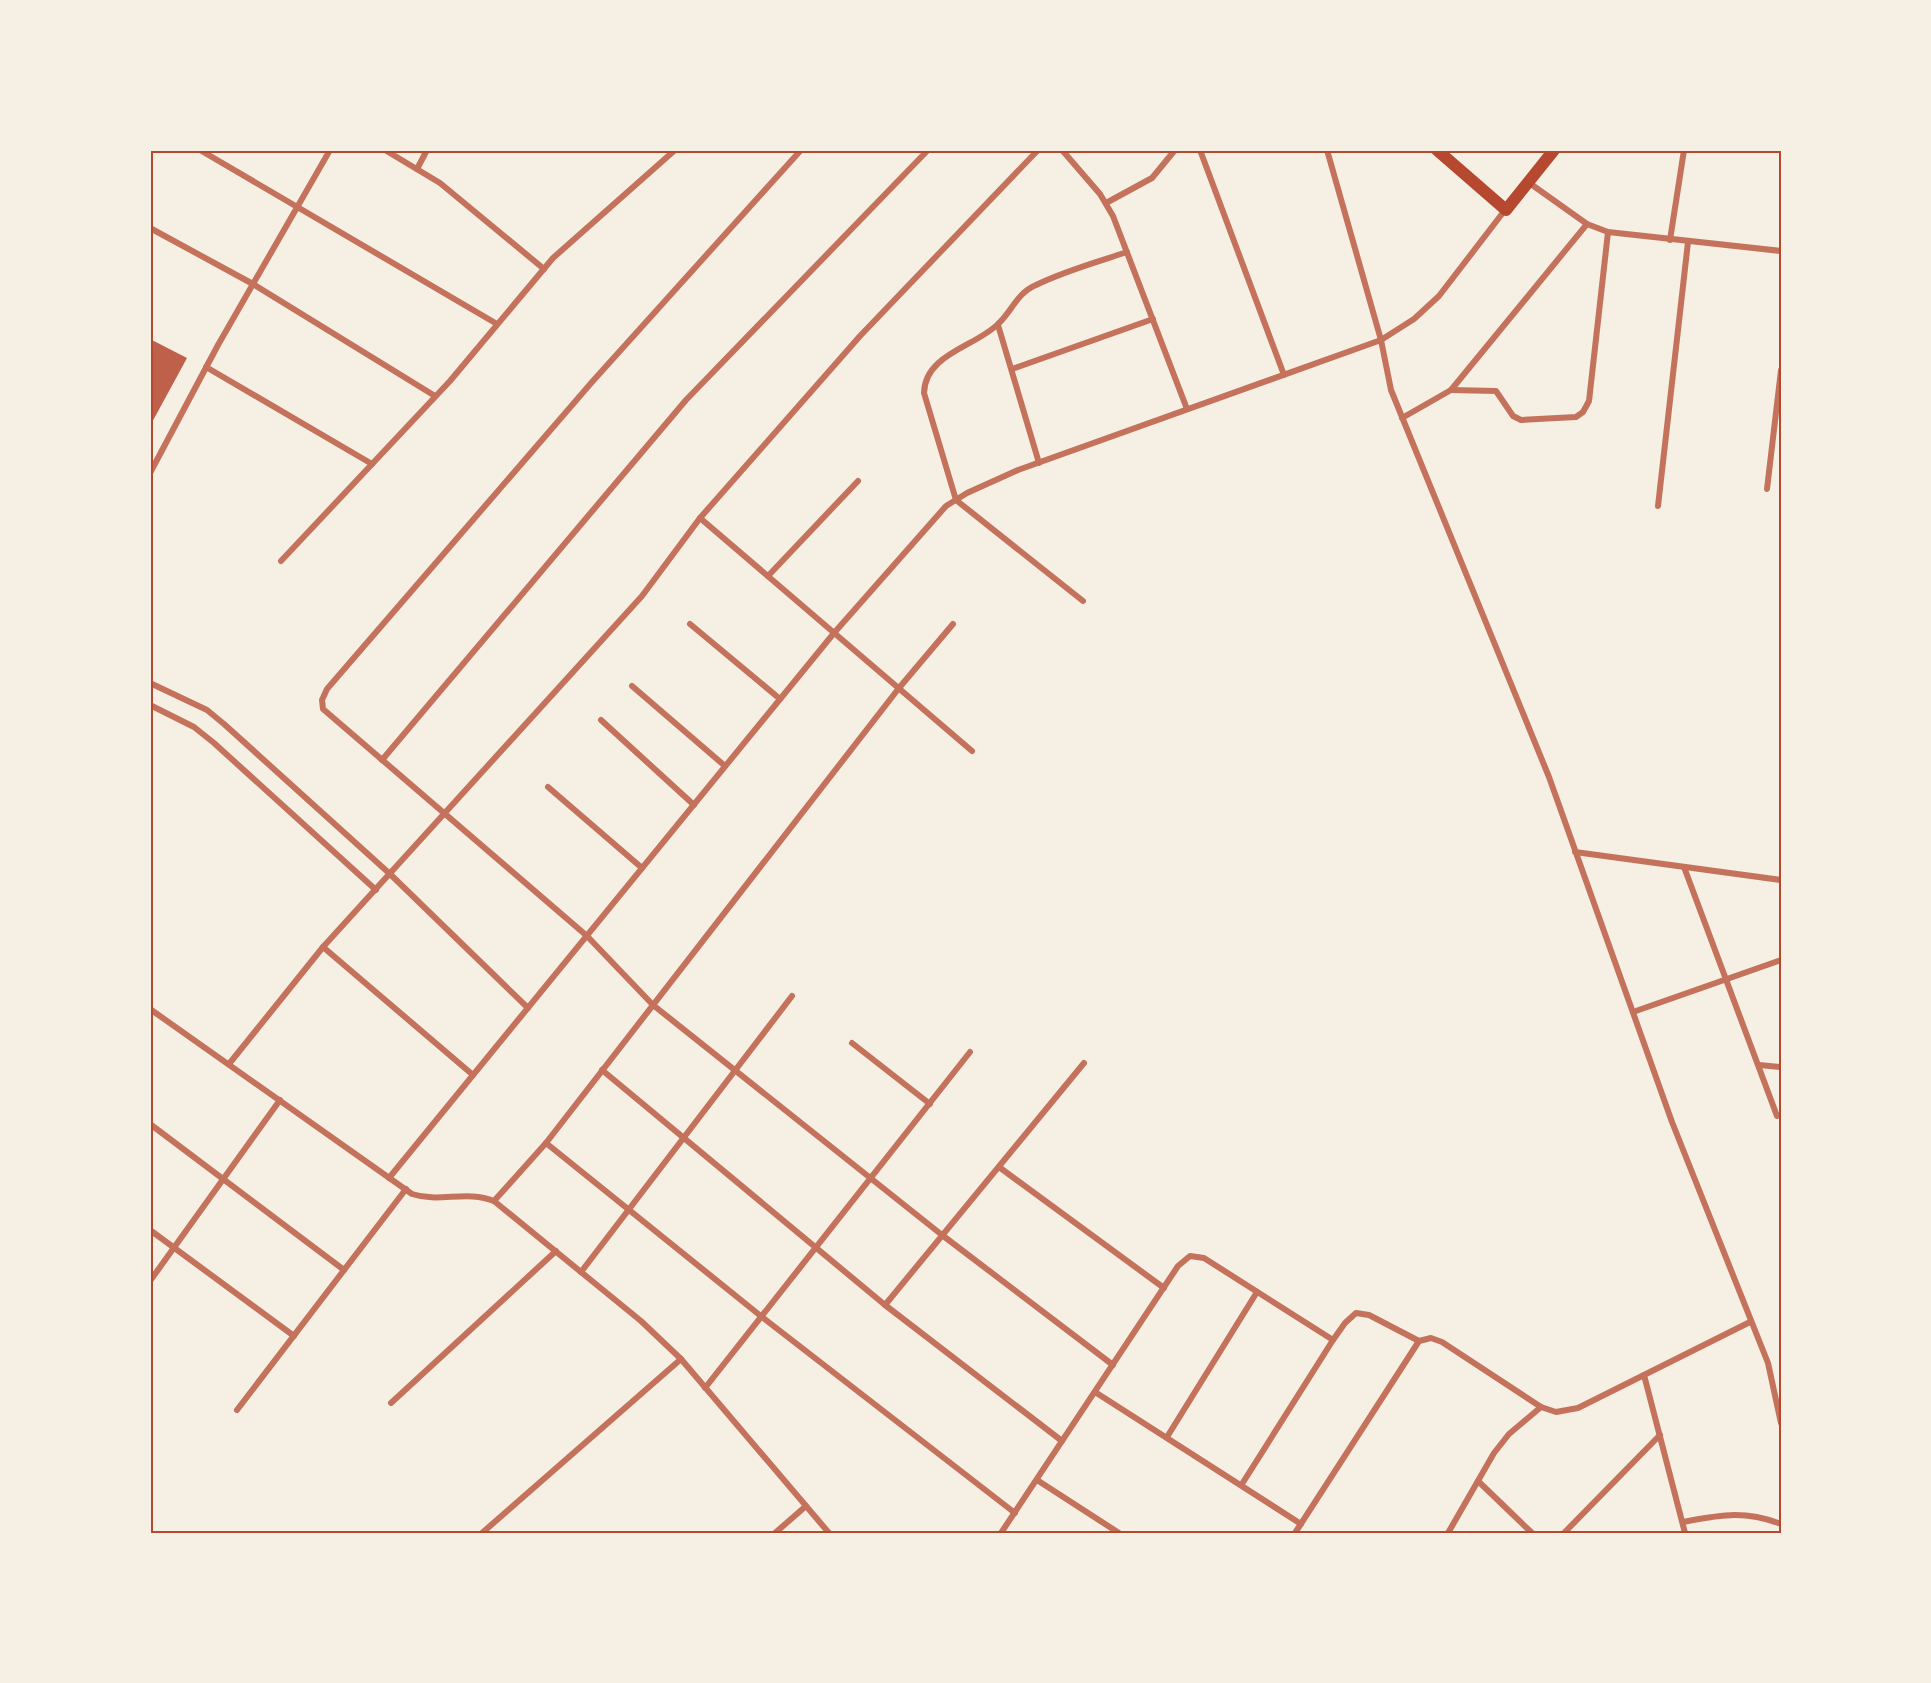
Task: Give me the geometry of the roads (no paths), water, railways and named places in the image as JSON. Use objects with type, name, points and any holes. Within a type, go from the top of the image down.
[{"type":"main road","points":[[1437,150],[1506,210],[1554,150]]},
{"type":"street","points":[[200,150],[497,324]]},
{"type":"street","points":[[150,473],[206,367],[330,150]]},
{"type":"street","points":[[385,150],[440,183],[544,269]]},
{"type":"street","points":[[417,169],[428,150]]},
{"type":"street","points":[[280,561],[435,396],[544,269],[578,234],[675,150]]},
{"type":"street","points":[[801,150],[592,382],[327,689],[322,700],[323,709],[586,936],[653,1005],[942,1235],[1113,1365]]},
{"type":"street","points":[[382,760],[686,400],[928,150]]},
{"type":"street","points":[[229,1064],[324,947],[642,596],[700,518],[860,336],[1038,150]]},
{"type":"street","points":[[1062,150],[1106,203],[1187,409]]},
{"type":"street","points":[[1106,203],[1152,178],[1175,150]]},
{"type":"street","points":[[1200,150],[1284,375]]},
{"type":"street","points":[[1327,150],[1381,340],[1391,390],[1544,766],[1671,1122],[1768,1363],[1781,1423]]},
{"type":"street","points":[[1671,240],[1684,150]]},
{"type":"street","points":[[1528,182],[1587,224],[1608,232],[1781,251]]},
{"type":"street","points":[[389,1178],[834,633],[946,507],[967,493],[1039,463],[1381,340],[1414,319],[1439,296],[1506,210]]},
{"type":"street","points":[[1402,418],[1451,390],[1587,224]]},
{"type":"street","points":[[150,228],[253,284],[435,396]]},
{"type":"street","points":[[1451,390],[1496,391],[1513,417],[1521,420],[1576,417],[1583,412],[1589,401],[1608,232]]},
{"type":"street","points":[[1658,506],[1688,242]]},
{"type":"street","points":[[1083,601],[956,501],[924,393],[924,380],[935,366],[998,325],[1020,295],[1034,285],[1127,252]]},
{"type":"street","points":[[1012,369],[1153,319]]},
{"type":"street","points":[[998,325],[1039,463]]},
{"type":"street","points":[[206,367],[372,464]]},
{"type":"street","points":[[1767,489],[1781,370]]},
{"type":"street","points":[[768,576],[858,481]]},
{"type":"street","points":[[700,518],[972,751]]},
{"type":"street","points":[[690,624],[780,699]]},
{"type":"street","points":[[494,1201],[546,1143],[899,688],[953,624]]},
{"type":"street","points":[[150,682],[207,710],[224,724],[390,874],[528,1008]]},
{"type":"street","points":[[633,686],[725,766]]},
{"type":"street","points":[[150,705],[194,727],[207,737],[376,890]]},
{"type":"street","points":[[601,720],[694,805]]},
{"type":"street","points":[[548,787],[642,868]]},
{"type":"street","points":[[1575,852],[1781,880]]},
{"type":"street","points":[[1684,867],[1777,1116]]},
{"type":"street","points":[[324,947],[473,1075]]},
{"type":"street","points":[[1633,1012],[1781,960]]},
{"type":"street","points":[[582,1272],[792,996]]},
{"type":"street","points":[[150,1010],[406,1189],[427,1199],[479,1195],[494,1201],[641,1321],[681,1359],[828,1533]]},
{"type":"street","points":[[852,1043],[930,1104]]},
{"type":"street","points":[[705,1388],[970,1052]]},
{"type":"street","points":[[885,1305],[1084,1063]]},
{"type":"street","points":[[1759,1065],[1781,1067]]},
{"type":"street","points":[[602,1071],[885,1305],[1062,1442]]},
{"type":"street","points":[[150,1281],[280,1100]]},
{"type":"street","points":[[150,1124],[344,1270]]},
{"type":"street","points":[[546,1143],[762,1317],[1015,1513]]},
{"type":"street","points":[[999,1167],[1164,1288]]},
{"type":"street","points":[[237,1410],[406,1189]]},
{"type":"street","points":[[150,1230],[294,1335]]},
{"type":"street","points":[[391,1403],[556,1251]]},
{"type":"street","points":[[1001,1533],[1178,1266],[1190,1256],[1204,1258],[1334,1340]]},
{"type":"street","points":[[1167,1437],[1257,1292]]},
{"type":"street","points":[[1242,1484],[1334,1340],[1356,1313],[1369,1315],[1419,1341],[1431,1338],[1442,1342],[1541,1407],[1557,1412],[1578,1408],[1750,1322]]},
{"type":"street","points":[[1295,1533],[1419,1341]]},
{"type":"street","points":[[482,1533],[681,1359]]},
{"type":"street","points":[[1644,1375],[1685,1533]]},
{"type":"street","points":[[1095,1392],[1242,1484],[1301,1524]]},
{"type":"street","points":[[1448,1533],[1494,1453],[1509,1434],[1541,1407]]},
{"type":"street","points":[[1564,1533],[1660,1435]]},
{"type":"street","points":[[1036,1480],[1119,1533]]},
{"type":"street","points":[[1478,1481],[1532,1533]]},
{"type":"street","points":[[775,1533],[806,1506]]},
{"type":"street","points":[[1683,1522],[1735,1513],[1753,1515],[1781,1524]]}]
